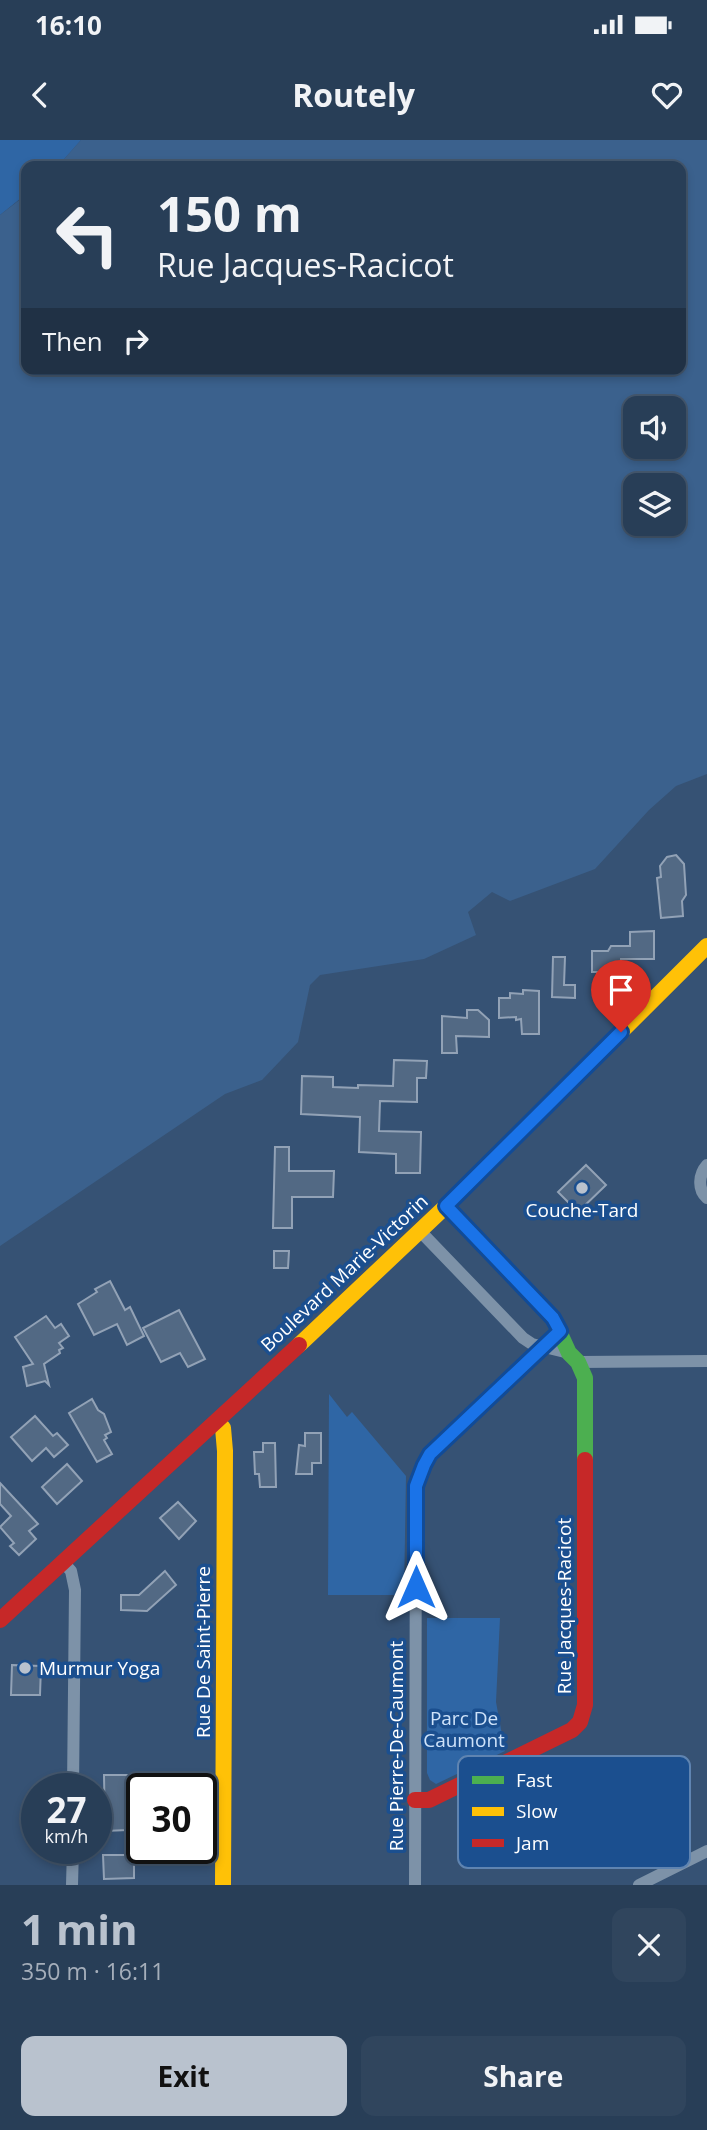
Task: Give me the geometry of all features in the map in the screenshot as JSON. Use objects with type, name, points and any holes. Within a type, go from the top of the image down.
[{"type":"street","name":"Boulevard Marie-Victorin","points":[[0,1620],[446,1206],[705,953]]},
{"type":"street","points":[[707,1165],[701,1175],[700,1185],[707,1198]]},
{"type":"street","name":"Rue Jacques-Racicot","points":[[446,1206],[553,1318],[585,1378],[583,1714],[572,1730],[519,1756]]},
{"type":"street","points":[[419,1231],[532,1345],[574,1357],[707,1361]]},
{"type":"street","name":"Rue Pierre-De-Caumont","points":[[415,1885],[418,1478],[430,1454],[560,1331]]},
{"type":"street","name":"Rue De Saint-Pierre","points":[[217,1421],[223,1428],[225,1437],[223,1885]]},
{"type":"street","points":[[63,1562],[71,1571],[75,1590],[73,1773]]},
{"type":"street","name":"Rue Jacques-Racicot","points":[[415,1800],[429,1800],[458,1786]]},
{"type":"street","points":[[690,1860],[707,1852]]},
{"type":"street","points":[[72,1885],[73,1864]]},
{"type":"street","points":[[639,1885],[674,1868]]},
{"type":"green space","points":[[0,140],[81,140],[62,161],[21,161],[21,198],[0,215]]},
{"type":"green space","points":[[329,1394],[347,1417],[352,1412],[406,1476],[404,1595],[328,1595]]},
{"type":"green space","name":"Parc De Caumont","points":[[427,1618],[500,1618],[496,1702],[505,1751],[495,1756],[458,1756],[458,1773],[436,1784],[430,1780],[427,1773]]},
{"type":"shaded area","points":[[81,140],[707,140],[707,774],[676,786],[649,810],[595,869],[510,901],[492,892],[468,912],[476,935],[424,959],[320,975],[310,985],[298,1042],[262,1080],[225,1094],[0,1246],[0,215],[21,199],[21,375],[686,375],[686,161],[62,161]]},
{"type":"building","points":[[676,855],[684,864],[686,895],[682,901],[683,916],[661,918],[657,878],[661,877],[660,866],[667,857]]},
{"type":"building","points":[[654,931],[654,959],[621,959],[620,980],[597,979],[597,972],[592,972],[592,951],[608,951],[611,946],[630,946],[630,932]]},
{"type":"building","points":[[553,957],[565,957],[564,985],[575,985],[575,998],[552,997]]},
{"type":"building","points":[[523,990],[539,991],[539,1034],[522,1034],[521,1019],[516,1020],[516,1017],[499,1018],[499,998],[510,998],[510,993],[523,994]]},
{"type":"building","points":[[467,1010],[478,1010],[489,1020],[489,1037],[456,1036],[457,1053],[442,1053],[442,1016],[467,1018]]},
{"type":"building","points":[[394,1060],[427,1061],[426,1078],[417,1078],[417,1102],[380,1101],[379,1131],[421,1132],[420,1173],[396,1173],[396,1154],[359,1152],[360,1117],[301,1114],[302,1076],[333,1077],[333,1087],[393,1086]]},
{"type":"building","points":[[275,1147],[289,1147],[289,1171],[334,1171],[333,1197],[292,1197],[292,1228],[273,1228]]},
{"type":"building","name":"Couche-Tard","points":[[586,1165],[606,1185],[578,1212],[558,1192]]},
{"type":"building","points":[[274,1251],[289,1251],[288,1268],[274,1268]]},
{"type":"building","points":[[110,1281],[125,1310],[130,1307],[144,1336],[127,1345],[117,1324],[94,1335],[78,1304],[97,1292],[95,1289]]},
{"type":"building","points":[[179,1310],[205,1359],[188,1367],[180,1353],[161,1362],[143,1328]]},
{"type":"building","points":[[46,1316],[55,1328],[61,1324],[69,1336],[59,1343],[63,1348],[59,1350],[60,1353],[44,1364],[49,1385],[45,1381],[27,1386],[23,1367],[33,1364],[15,1337]]},
{"type":"building","points":[[92,1399],[98,1410],[104,1414],[111,1432],[105,1435],[107,1438],[104,1440],[112,1454],[97,1462],[69,1413]]},
{"type":"building","points":[[35,1416],[53,1436],[57,1433],[68,1445],[54,1457],[46,1448],[32,1461],[11,1437]]},
{"type":"building","points":[[305,1433],[321,1433],[321,1463],[312,1463],[312,1474],[296,1474],[299,1445],[305,1446]]},
{"type":"building","points":[[263,1443],[275,1443],[276,1487],[260,1487],[259,1474],[255,1474],[254,1452],[263,1452]]},
{"type":"building","points":[[67,1464],[82,1481],[57,1504],[42,1487]]},
{"type":"building","points":[[0,1483],[38,1524],[29,1531],[36,1539],[19,1555],[10,1546],[14,1543],[0,1527],[11,1516],[0,1504]]},
{"type":"building","points":[[178,1502],[196,1521],[179,1539],[160,1518]]},
{"type":"building","points":[[165,1571],[176,1585],[147,1611],[121,1610],[121,1595],[139,1595]]},
{"type":"building","points":[[12,1665],[41,1666],[40,1695],[11,1695]]},
{"type":"building","points":[[112,1775],[126,1775],[126,1830],[112,1831]]},
{"type":"building","points":[[112,1855],[126,1855],[126,1864],[134,1864],[134,1878],[104,1879],[103,1864],[112,1864]]},
{"type":"traffic: fast","points":[[446,1206],[553,1318],[569,1353],[578,1362],[585,1378],[585,1460]]},
{"type":"traffic: slow","points":[[299,1345],[443,1209],[707,946]]},
{"type":"traffic: slow","points":[[217,1421],[223,1428],[225,1451],[223,1885]]},
{"type":"traffic: jam","points":[[0,1620],[299,1345]]},
{"type":"traffic: jam","points":[[519,1756],[572,1730],[580,1722],[585,1705],[585,1460]]},
{"type":"traffic: jam","points":[[415,1800],[429,1800],[458,1786]]},
{"type":"place","name":"Couche-Tard","points":[[582,1188]]},
{"type":"place","name":"Murmur Yoga","points":[[25,1668]]},
{"type":"route","points":[[416,1587],[416,1486],[430,1454],[560,1331],[553,1318],[446,1206],[621,1032]]}]
